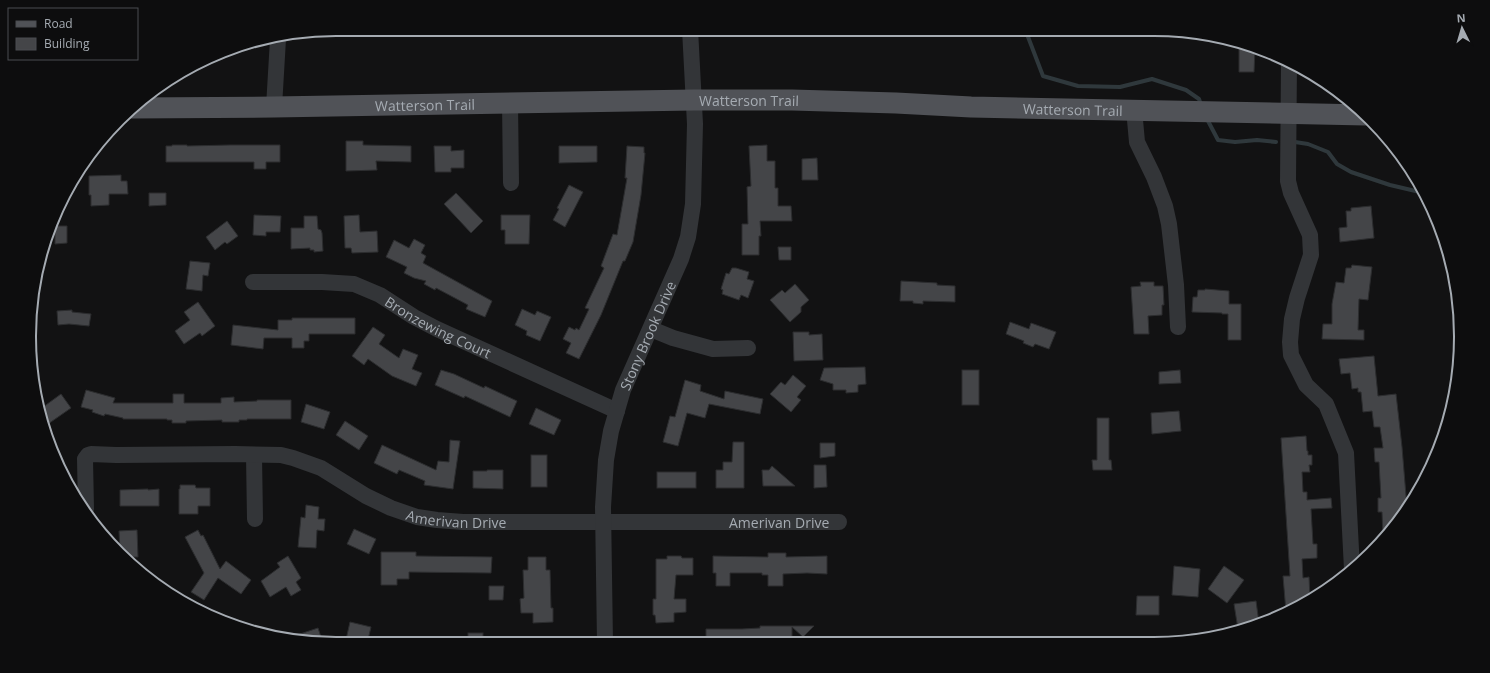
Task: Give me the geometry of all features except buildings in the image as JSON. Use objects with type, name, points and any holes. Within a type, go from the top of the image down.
[{"type":"main road","name":"Watterson Trail","points":[[142,108],[792,100],[971,107],[1134,109],[1356,115]]},
{"type":"street","name":"Stony Brook Drive","points":[[605,637],[603,507],[606,460],[611,431],[623,390],[681,259],[688,237],[693,204],[694,100],[690,36]]},
{"type":"street","points":[[274,107],[278,42]]},
{"type":"street","points":[[1289,68],[1288,181],[1291,194],[1310,235],[1311,255],[1292,319],[1290,342],[1291,355],[1306,385],[1326,404],[1346,454],[1352,562]]},
{"type":"street","points":[[510,103],[511,183]]},
{"type":"street","points":[[1134,109],[1137,142],[1154,177],[1165,206],[1169,224],[1176,285],[1178,327]]},
{"type":"street","name":"Bronzewing Court","points":[[253,282],[343,282],[364,287],[437,329],[617,411]]},
{"type":"street","points":[[651,329],[672,338],[713,349],[748,348]]},
{"type":"street","name":"Amerivan Drive","points":[[86,501],[85,459],[88,456],[97,453],[116,455],[281,455],[321,468],[366,496],[390,508],[417,517],[437,520],[463,522],[839,522]]},
{"type":"street","points":[[254,455],[255,519]]},
{"type":"waterway","points":[[1028,36],[1043,76],[1078,86],[1120,87],[1152,79],[1186,90],[1199,99],[1201,105]]},
{"type":"waterway","points":[[1207,119],[1218,140],[1235,142],[1257,140],[1276,142]]},
{"type":"waterway","points":[[1295,142],[1308,144],[1328,152],[1337,164],[1351,172],[1390,185],[1417,191]]}]
